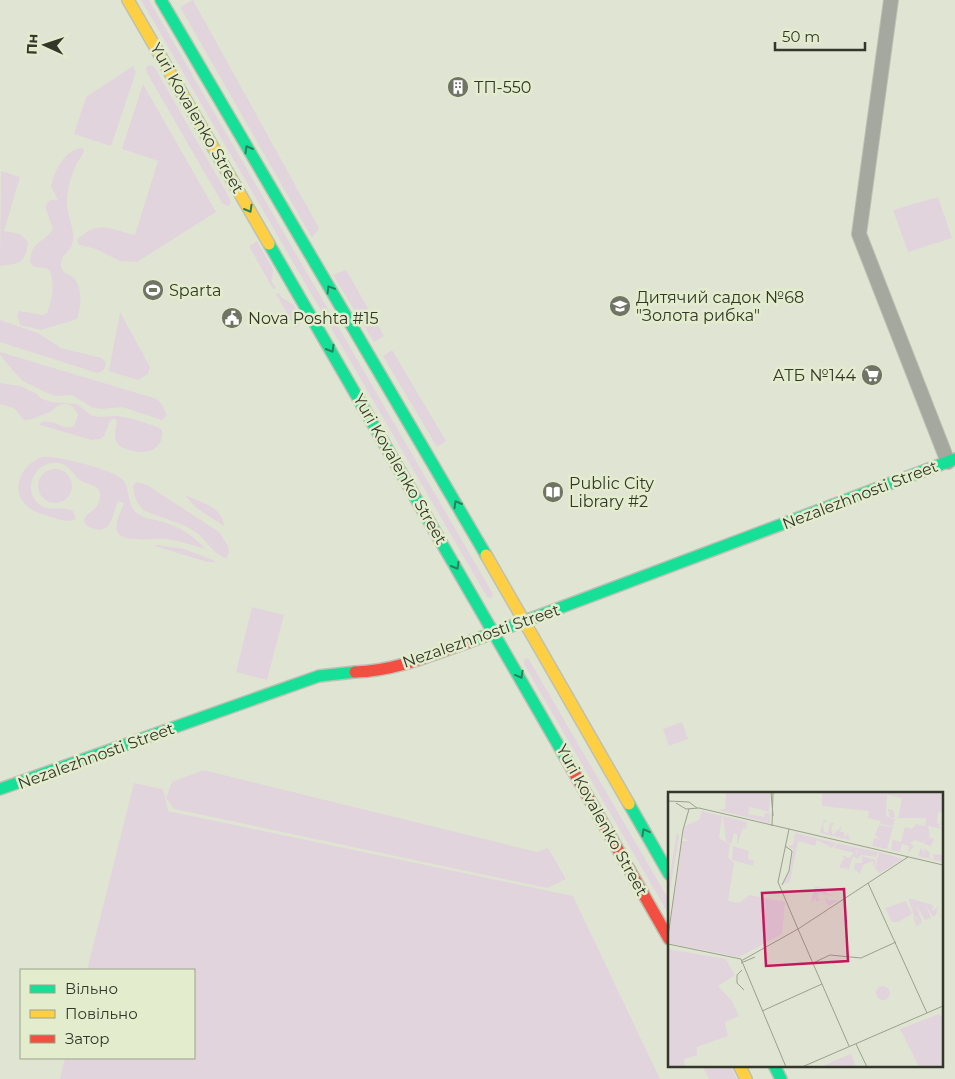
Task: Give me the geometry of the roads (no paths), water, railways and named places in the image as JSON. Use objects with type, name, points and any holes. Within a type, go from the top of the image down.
[{"type":"main road","name":"Yuri Kovalenko Street","points":[[128,0],[495,633],[668,937]]},
{"type":"main road","name":"Yuri Kovalenko Street","points":[[161,0],[456,503],[668,872]]},
{"type":"main road","name":"Nezalezhnosti Street","points":[[0,789],[319,676],[331,673],[379,670],[419,660],[951,460]]},
{"type":"main road","points":[[740,1066],[746,1079]]},
{"type":"main road","points":[[774,1066],[781,1079]]},
{"type":"street","points":[[892,0],[859,234],[951,460]]},
{"type":"place","name":"ТП-550","points":[[458,87]]},
{"type":"place","name":"Sparta","points":[[153,290]]},
{"type":"place","name":"Дитячий садок №68 \"Золота рибка\"","points":[[620,306]]},
{"type":"place","name":"Nova Poshta #15","points":[[232,318]]},
{"type":"place","name":"АТБ №144","points":[[872,375]]},
{"type":"place","name":"Public City Library #2","points":[[553,492]]}]
